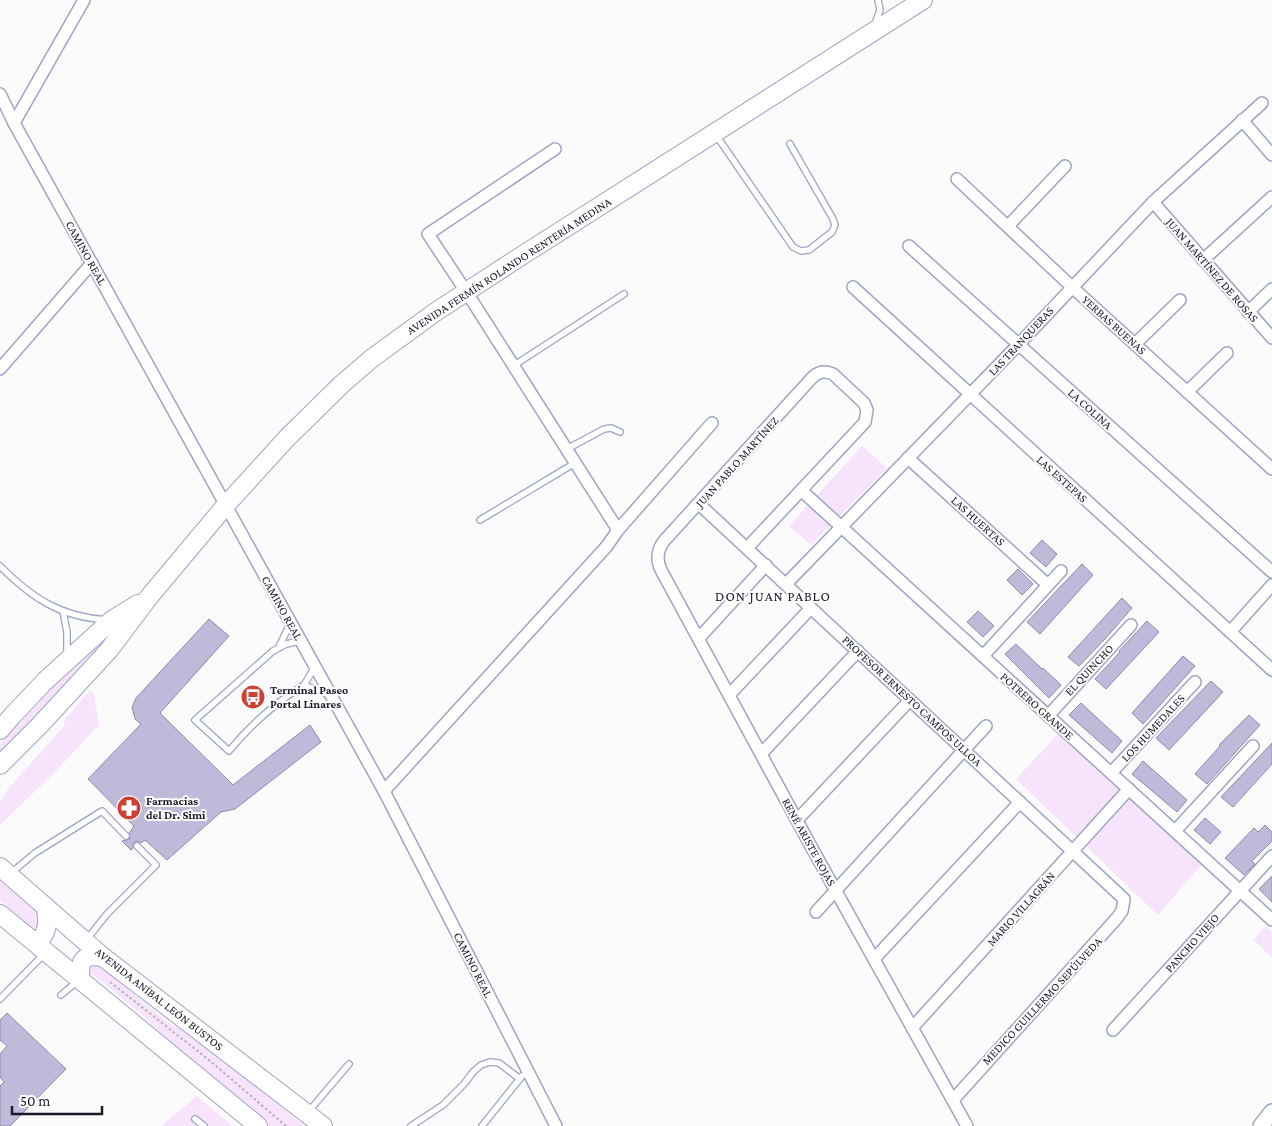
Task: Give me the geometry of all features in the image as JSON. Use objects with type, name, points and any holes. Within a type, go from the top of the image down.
[{"type":"main road","name":"AVENIDA FERMÍN ROLANDO RENTERÍA MEDINA","points":[[0,765],[108,650],[149,597],[226,505],[287,438],[342,384],[402,335],[466,292],[923,0]]},
{"type":"main road","name":"AVENIDA FERMÍN ROLANDO RENTERÍA MEDINA","points":[[0,730],[25,702],[112,620],[149,597]]},
{"type":"main road","name":"AVENIDA ANÍBAL LEÓN BUSTOS","points":[[5,871],[103,957],[323,1126]]},
{"type":"main road","points":[[41,948],[41,940],[48,925],[45,906]]},
{"type":"main road","points":[[0,914],[258,1126]]},
{"type":"main road","points":[[80,978],[80,967],[83,959],[91,955],[103,957]]},
{"type":"street","points":[[14,123],[84,0]]},
{"type":"street","name":"CAMINO REAL","points":[[0,94],[14,123],[226,505],[232,520],[384,791],[523,1075],[556,1126]]},
{"type":"street","name":"LAS TRANQUERAS","points":[[786,584],[1018,345],[1153,202],[1262,103]]},
{"type":"street","points":[[1242,120],[1272,155]]},
{"type":"street","points":[[555,149],[428,234],[618,530]]},
{"type":"street","points":[[1008,226],[1065,166]]},
{"type":"street","name":"YERBAS BUENAS","points":[[958,179],[1072,287],[1272,469]]},
{"type":"street","points":[[1203,260],[1272,197]]},
{"type":"street","name":"JUAN MARTÍNEZ DE ROSAS","points":[[1153,202],[1272,338]]},
{"type":"street","name":"LA COLINA","points":[[909,246],[1272,572]]},
{"type":"street","points":[[0,369],[92,263]]},
{"type":"street","name":"LAS ESTEPAS","points":[[853,287],[1272,670]]},
{"type":"street","points":[[1248,312],[1272,289]]},
{"type":"street","points":[[1135,344],[1180,300]]},
{"type":"street","points":[[1188,392],[1227,353]]},
{"type":"street","name":"JUAN PABLO MARTÍNEZ","points":[[658,555],[664,541],[810,380],[820,372],[827,372],[832,374],[864,403],[867,416],[862,427],[802,491]]},
{"type":"street","points":[[384,791],[607,546],[618,530],[712,422]]},
{"type":"street","name":"LAS HUERTAS","points":[[908,458],[1048,585]]},
{"type":"street","points":[[747,548],[802,491]]},
{"type":"street","name":"POTRERO GRANDE","points":[[802,491],[1272,920]]},
{"type":"street","name":"PROFESOR ERNESTO CAMPOS ULLOA","points":[[699,504],[1124,899]]},
{"type":"street","name":"RENÉ ARISTE ROJAS","points":[[658,555],[661,570],[967,1126]]},
{"type":"street","points":[[698,638],[766,566]]},
{"type":"street","points":[[983,656],[1061,571]]},
{"type":"street","points":[[1230,632],[1272,585]]},
{"type":"street","points":[[729,695],[811,608]]},
{"type":"street","name":"EL QUINCHO","points":[[1048,716],[1131,625]]},
{"type":"street","points":[[761,754],[858,651]]},
{"type":"street","name":"LOS HUMEDALES","points":[[1111,773],[1195,682]]},
{"type":"street","points":[[797,820],[910,700]]},
{"type":"street","points":[[816,912],[986,726]]},
{"type":"street","points":[[1175,831],[1253,746]]},
{"type":"street","name":"MARIO VILLAGRÁN","points":[[912,1028],[1129,789]]},
{"type":"street","points":[[874,959],[1020,802]]},
{"type":"street","name":"PANCHO VIEJO","points":[[1113,1030],[1272,856]]},
{"type":"street","name":"MEDICO GUILLERMO SEPÚLVEDA","points":[[953,1100],[1117,918],[1122,911],[1124,899]]},
{"type":"street","points":[[1261,1126],[1272,1112]]},
{"type":"lane","points":[[869,35],[879,14],[878,0]]},
{"type":"lane","points":[[715,133],[794,247],[801,251],[809,250],[832,232],[835,225],[790,144]]},
{"type":"lane","points":[[513,366],[624,294]]},
{"type":"lane","points":[[567,449],[604,429],[611,428],[620,432]]},
{"type":"lane","points":[[480,520],[576,463]]},
{"type":"lane","points":[[0,566],[14,580],[44,603],[63,611],[96,619],[112,620]]},
{"type":"lane","points":[[63,611],[68,645],[65,664]]},
{"type":"lane","points":[[279,647],[291,624]]},
{"type":"lane","points":[[300,642],[279,647],[267,655],[195,720],[230,751],[256,721],[304,685],[314,667]]},
{"type":"lane","points":[[304,685],[330,695]]},
{"type":"lane","points":[[5,871],[102,811],[126,836]]},
{"type":"lane","points":[[85,940],[107,914],[156,865],[136,846]]},
{"type":"lane","points":[[0,999],[41,948]]},
{"type":"lane","points":[[61,995],[80,978]]},
{"type":"lane","points":[[411,1126],[443,1105],[481,1065],[490,1062],[498,1063],[523,1075],[482,1126]]},
{"type":"lane","points":[[307,1113],[349,1064]]},
{"type":"lane","points":[[195,1119],[204,1126]]},
{"type":"path","points":[[106,979],[209,1060],[286,1126]]},
{"type":"shaded area","points":[[862,446],[887,468],[811,545],[789,526]]},
{"type":"shaded area","points":[[99,645],[102,648],[0,757],[0,744],[62,677]]},
{"type":"shaded area","points":[[90,690],[94,694],[99,725],[54,773],[0,825],[0,802],[8,789],[64,726],[64,721]]},
{"type":"shaded area","points":[[1058,734],[1202,864],[1158,915],[1016,779]]},
{"type":"shaded area","points":[[0,879],[44,919],[40,929],[34,930],[0,900]]},
{"type":"shaded area","points":[[1265,926],[1272,932],[1272,958],[1254,940]]},
{"type":"shaded area","points":[[95,962],[170,1024],[191,1033],[304,1126],[268,1126],[189,1061],[144,1016],[88,971],[89,967]]},
{"type":"shaded area","points":[[197,1096],[233,1126],[161,1126]]},
{"type":"building","points":[[1042,540],[1057,554],[1046,567],[1030,553]]},
{"type":"building","points":[[1082,564],[1093,575],[1040,634],[1027,622]]},
{"type":"building","points":[[1018,569],[1033,584],[1022,595],[1007,580]]},
{"type":"building","points":[[1122,598],[1132,608],[1079,666],[1068,657]]},
{"type":"building","points":[[978,611],[994,626],[983,637],[967,622]]},
{"type":"building","points":[[209,619],[229,636],[160,713],[233,785],[310,725],[321,742],[235,809],[221,812],[167,860],[145,840],[141,843],[138,841],[134,842],[131,850],[122,841],[130,839],[129,833],[134,826],[88,779],[141,724],[135,719],[132,707],[136,698]]},
{"type":"building","points":[[1147,621],[1159,632],[1106,689],[1095,679]]},
{"type":"building","points":[[1016,644],[1061,685],[1049,698],[1005,654]]},
{"type":"building","points":[[1183,656],[1195,666],[1143,724],[1132,713]]},
{"type":"building","points":[[1211,681],[1223,692],[1169,750],[1156,738]]},
{"type":"building","points":[[1081,703],[1122,741],[1112,753],[1069,715]]},
{"type":"building","points":[[1249,715],[1260,725],[1207,784],[1195,774],[1219,745]]},
{"type":"building","points":[[1272,743],[1272,764],[1233,807],[1221,797]]},
{"type":"building","points":[[1143,761],[1187,800],[1177,812],[1132,774]]},
{"type":"building","points":[[1205,818],[1221,832],[1210,844],[1194,830]]},
{"type":"building","points":[[1265,825],[1272,832],[1272,841],[1252,861],[1255,864],[1244,875],[1225,858],[1254,828],[1258,832]]},
{"type":"building","points":[[1272,876],[1272,902],[1259,889]]},
{"type":"building","points":[[7,1013],[66,1069],[10,1126],[0,1126],[0,1086],[4,1082],[0,1077],[0,1054],[7,1046],[0,1040],[0,1020]]},
{"type":"place","name":"Terminal Paseo Portal Linares","points":[[253,697]]},
{"type":"place","name":"Farmacias del Dr. Simi","points":[[129,808]]},
{"type":"district","name":"DON JUAN PABLO","points":[[773,596]]}]
